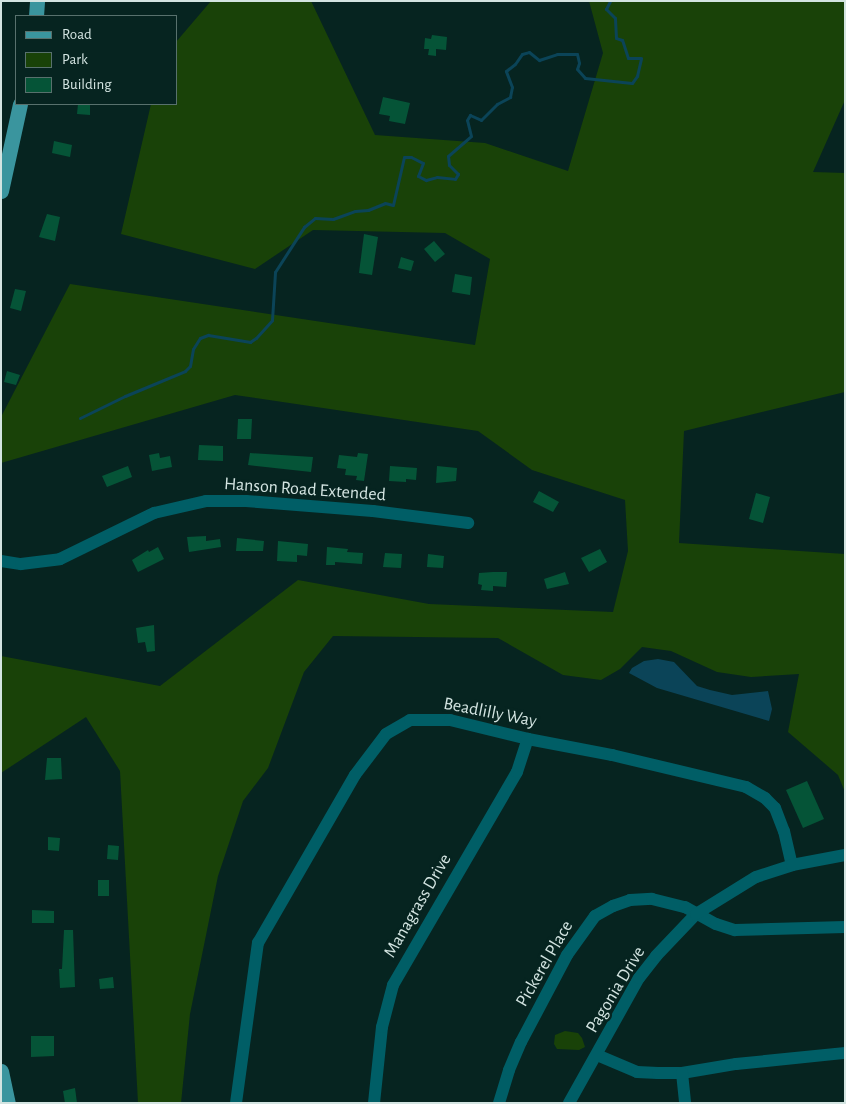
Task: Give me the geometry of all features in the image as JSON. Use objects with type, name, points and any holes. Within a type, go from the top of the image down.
[{"type":"main road","points":[[36,15],[38,1]]},
{"type":"main road","points":[[1,191],[20,105]]},
{"type":"main road","points":[[1,1071],[8,1103]]},
{"type":"street","name":"Hanson Road Extended","points":[[1,562],[21,564],[60,559],[154,513],[206,501],[246,501],[363,510],[468,523]]},
{"type":"street","name":"Beadlilly Way","points":[[236,1103],[258,943],[355,774],[386,734],[410,720],[450,720],[528,739],[622,757],[746,787],[765,798],[774,808],[784,831],[792,865]]},
{"type":"street","name":"Managrass Drive","points":[[374,1103],[382,1027],[393,986],[516,772],[528,739]]},
{"type":"street","name":"Pagonia Drive","points":[[569,1103],[639,978],[656,956],[696,914],[756,877],[792,865],[845,855]]},
{"type":"street","name":"Pickerel Place","points":[[499,1103],[509,1070],[521,1042],[567,955],[595,916],[613,906],[630,900],[652,899],[685,907],[696,914],[735,930],[845,927]]},
{"type":"street","points":[[597,1055],[637,1072],[682,1072],[736,1064],[845,1053]]},
{"type":"street","points":[[682,1072],[685,1103]]},
{"type":"green space","points":[[211,1],[311,1],[375,135],[485,143],[568,171],[603,53],[589,1],[845,1],[845,100],[813,172],[845,173],[845,392],[684,431],[679,543],[845,554],[845,792],[838,775],[788,732],[799,674],[751,677],[717,672],[671,651],[642,647],[620,669],[601,680],[563,675],[498,638],[333,636],[304,672],[268,768],[243,801],[218,876],[190,1014],[181,1103],[138,1103],[120,771],[86,717],[1,773],[1,656],[160,686],[298,580],[429,604],[613,612],[628,551],[625,500],[532,470],[478,431],[235,395],[1,463],[1,417],[70,284],[475,345],[490,259],[445,233],[313,230],[255,269],[121,234],[151,105],[178,105],[178,40]]},
{"type":"green space","points":[[565,1031],[578,1033],[585,1047],[579,1050],[557,1049],[554,1044],[555,1035]]},
{"type":"water","points":[[658,659],[674,662],[697,686],[710,690],[732,695],[768,691],[772,709],[769,721],[657,688],[629,673],[632,668],[644,661]]},
{"type":"building","points":[[432,35],[447,37],[446,50],[436,49],[436,56],[428,55],[429,49],[424,49],[425,38],[431,39]]},
{"type":"building","points":[[383,97],[410,103],[405,124],[389,121],[390,116],[379,114]]},
{"type":"building","points":[[78,105],[90,105],[90,115],[77,114]]},
{"type":"building","points":[[54,141],[72,145],[70,157],[52,153]]},
{"type":"building","points":[[47,214],[60,217],[55,241],[39,237]]},
{"type":"building","points":[[364,234],[378,237],[372,275],[359,273]]},
{"type":"building","points":[[434,241],[445,254],[435,262],[424,249]]},
{"type":"building","points":[[401,257],[414,261],[411,271],[398,268]]},
{"type":"building","points":[[455,274],[472,277],[470,295],[452,292]]},
{"type":"building","points":[[15,289],[26,291],[21,311],[10,308]]},
{"type":"building","points":[[7,371],[20,375],[16,385],[4,382]]},
{"type":"building","points":[[238,419],[252,419],[251,439],[237,439]]},
{"type":"building","points":[[199,445],[223,446],[223,461],[198,460]]},
{"type":"building","points":[[159,453],[160,458],[170,456],[172,467],[152,471],[149,455]]},
{"type":"building","points":[[250,453],[313,457],[311,472],[248,465]]},
{"type":"building","points":[[358,453],[368,454],[364,481],[356,480],[357,476],[345,475],[346,469],[337,468],[339,455],[357,457]]},
{"type":"building","points":[[128,466],[132,477],[107,487],[102,476]]},
{"type":"building","points":[[390,466],[417,468],[416,480],[406,479],[406,482],[389,481]]},
{"type":"building","points":[[437,466],[457,468],[456,481],[436,483]]},
{"type":"building","points":[[539,491],[559,502],[553,512],[533,502]]},
{"type":"building","points":[[756,493],[770,497],[763,523],[749,519]]},
{"type":"building","points":[[206,536],[206,541],[220,539],[221,547],[189,552],[187,537]]},
{"type":"building","points":[[237,538],[264,541],[263,551],[236,551]]},
{"type":"building","points":[[278,541],[308,544],[307,556],[297,555],[297,562],[277,561]]},
{"type":"building","points":[[158,547],[164,559],[138,572],[132,560],[148,550],[149,552]]},
{"type":"building","points":[[327,547],[348,549],[347,552],[363,553],[362,564],[335,562],[335,565],[326,565]]},
{"type":"building","points":[[600,549],[607,562],[589,572],[581,558]]},
{"type":"building","points":[[385,553],[402,554],[401,568],[383,567]]},
{"type":"building","points":[[428,554],[444,556],[443,568],[427,567]]},
{"type":"building","points":[[507,572],[506,587],[493,586],[493,591],[481,590],[482,585],[478,584],[479,573]]},
{"type":"building","points":[[565,572],[569,584],[547,589],[544,579]]},
{"type":"building","points":[[154,625],[155,651],[147,652],[145,642],[138,643],[136,628]]},
{"type":"building","points":[[47,758],[61,758],[62,779],[45,780]]},
{"type":"building","points":[[807,781],[824,819],[803,828],[786,790]]},
{"type":"building","points":[[48,837],[60,838],[59,851],[48,850]]},
{"type":"building","points":[[108,845],[119,846],[118,860],[107,859]]},
{"type":"building","points":[[98,880],[109,880],[109,896],[98,896]]},
{"type":"building","points":[[32,910],[54,911],[54,923],[32,923]]},
{"type":"building","points":[[64,930],[73,930],[75,987],[60,988],[59,969],[62,969]]},
{"type":"building","points":[[113,977],[114,988],[100,989],[99,979]]},
{"type":"building","points":[[31,1036],[54,1036],[54,1056],[31,1057]]},
{"type":"building","points":[[75,1088],[77,1103],[65,1103],[63,1091]]},
{"type":"waterway","points":[[80,418],[125,396],[185,371],[190,366],[193,349],[200,338],[208,335],[250,342],[256,338],[272,320],[275,272],[304,227],[315,218],[333,219],[355,211],[368,210],[385,203],[393,205],[404,157],[411,157],[423,163],[418,176],[426,180],[437,177],[455,179],[458,174],[449,165],[448,156],[471,136],[467,120],[470,115],[481,120],[497,104],[510,97],[512,87],[506,71],[515,64],[522,54],[529,52],[539,60],[557,54],[577,54],[579,63],[577,69],[585,78],[632,83],[637,76],[641,58],[628,58],[622,40],[616,38],[615,18],[606,9],[610,1]]}]
